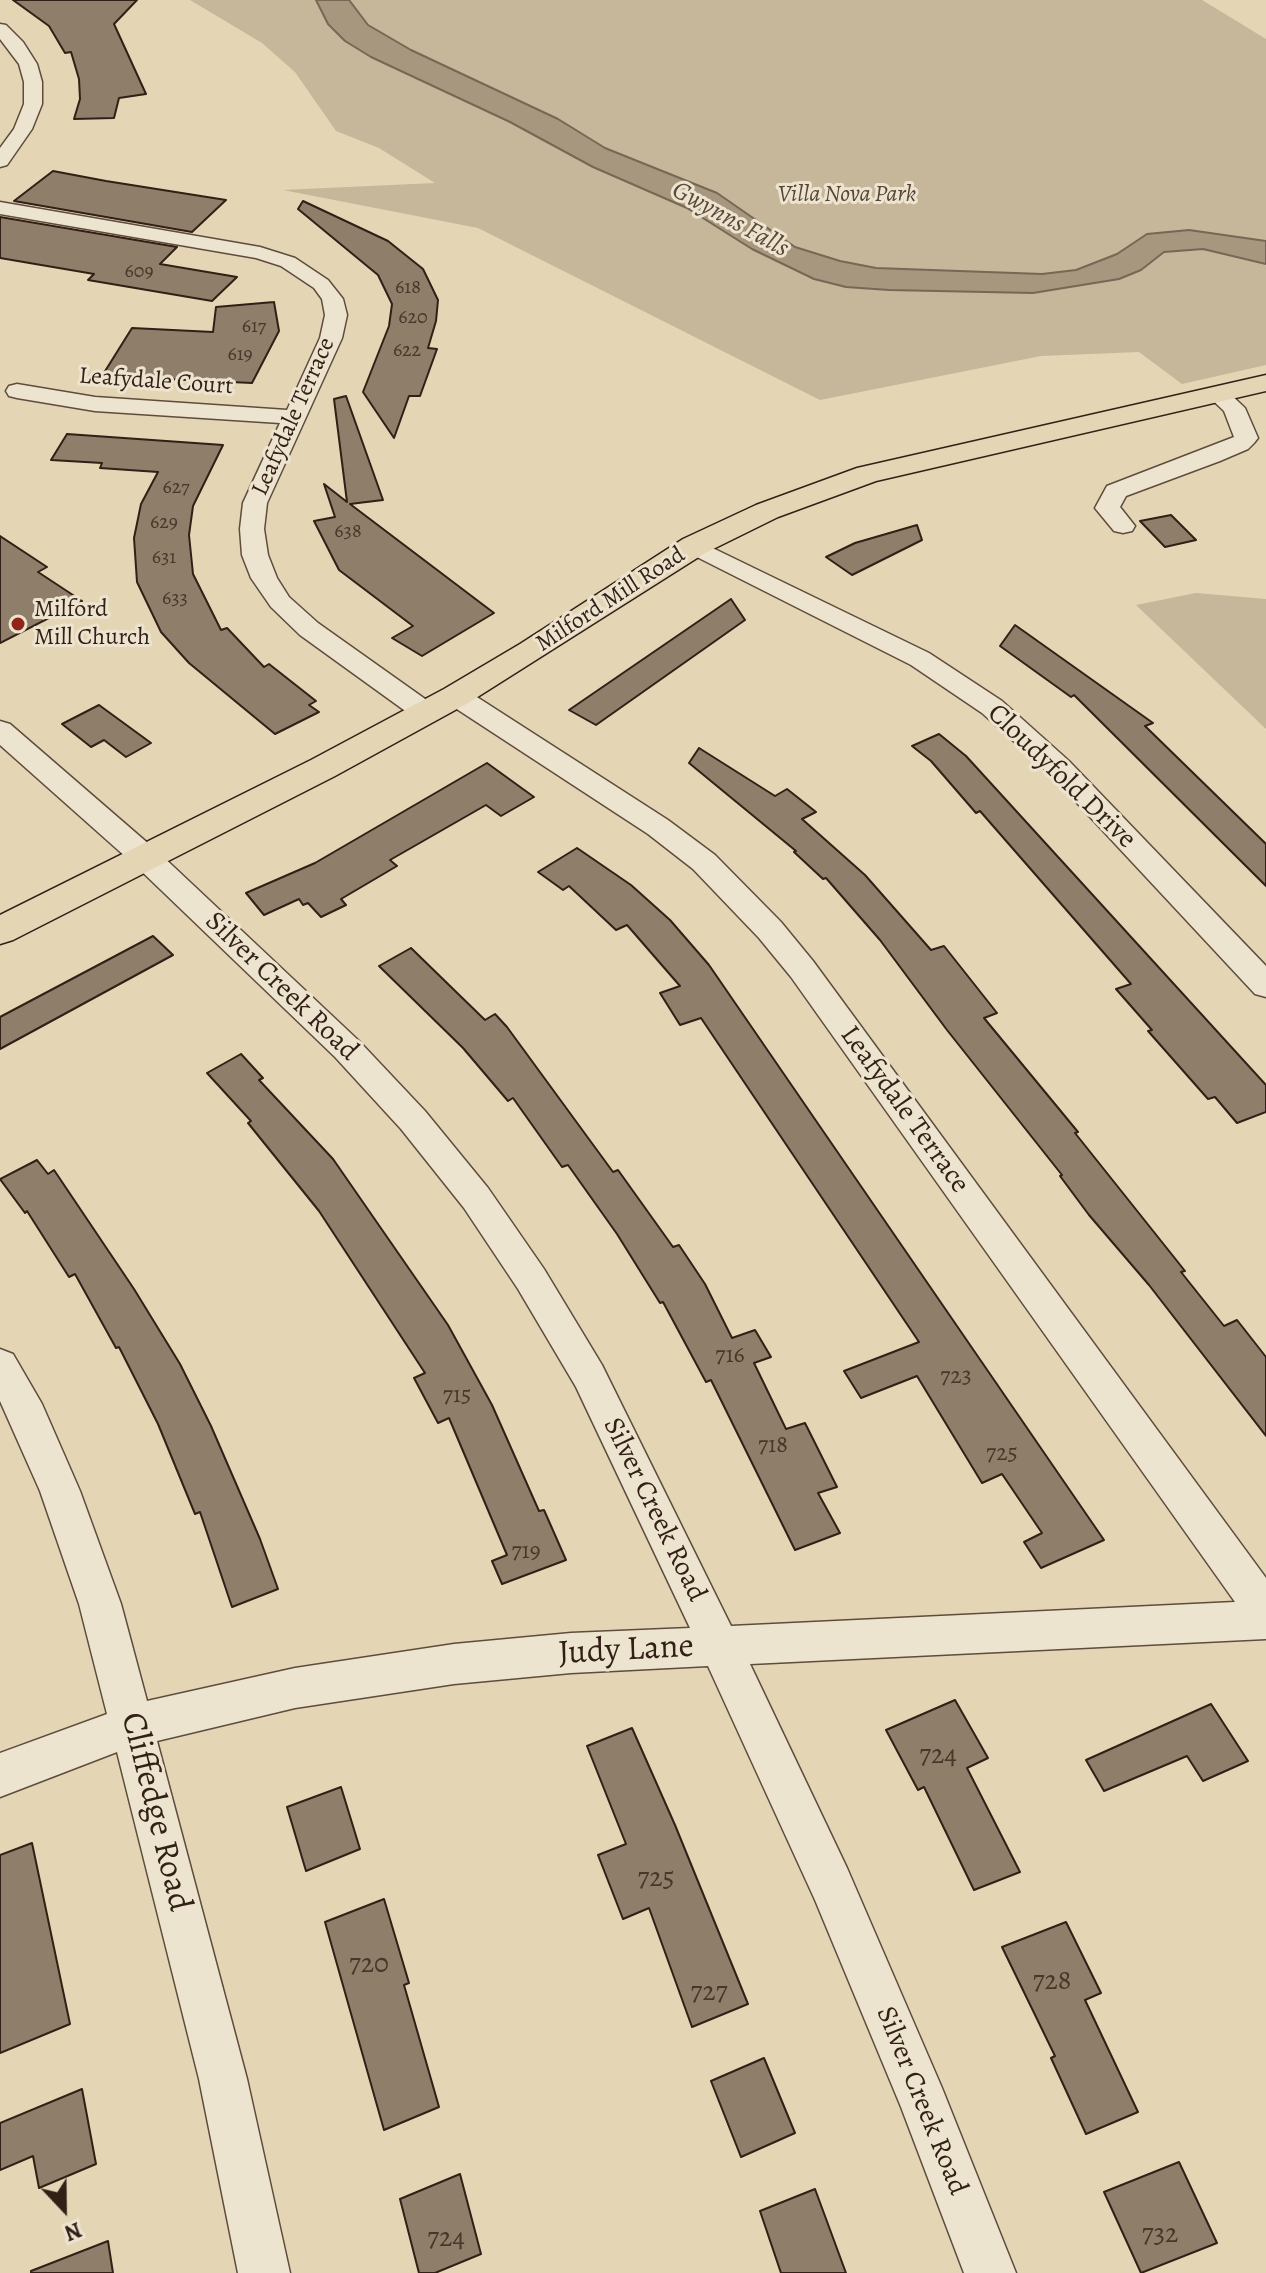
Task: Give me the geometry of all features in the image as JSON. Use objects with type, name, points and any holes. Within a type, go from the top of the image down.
[{"type":"main road","name":"Milford Mill Road","points":[[0,931],[147,859],[440,704],[532,651],[694,546],[767,511],[867,474],[1266,383]]},
{"type":"street","points":[[0,29],[17,46],[28,64],[33,82],[33,104],[23,129],[0,161]]},
{"type":"street","name":"Leafydale Terrace","points":[[0,208],[229,246],[274,257],[304,271],[326,291],[336,315],[331,338],[255,503],[252,529],[255,555],[264,578],[280,602],[309,629],[658,827],[704,862],[770,930],[802,969],[1266,1611]]},
{"type":"street","name":"Leafydale Court","points":[[17,391],[95,404],[293,417]]},
{"type":"street","points":[[1123,526],[1107,508],[1116,491],[1139,480],[1212,456],[1240,444],[1246,438],[1234,408],[1217,394]]},
{"type":"street","name":"Cloudyfold Drive","points":[[694,546],[920,659],[992,707],[1059,767],[1266,986]]},
{"type":"street","name":"Silver Creek Road","points":[[0,730],[147,859],[347,1049],[413,1120],[476,1198],[531,1279],[589,1376],[637,1470],[831,1884],[925,2105],[990,2273]]},
{"type":"street","name":"Cliffedge Road","points":[[0,1365],[28,1416],[60,1491],[100,1604],[134,1725],[223,2079],[264,2273]]},
{"type":"street","name":"Judy Lane","points":[[0,1775],[134,1725],[295,1688],[454,1664],[571,1653],[1266,1620]]},
{"type":"green space","name":"Villa Nova Park","points":[[190,0],[1202,0],[1266,39],[1266,365],[1182,384],[1139,352],[1041,356],[820,400],[478,228],[283,190],[435,183],[379,148],[336,131],[295,72],[262,43]]},
{"type":"green space","points":[[1196,593],[1266,599],[1266,729],[1136,605]]},
{"type":"water","name":"Gwynns Falls","points":[[316,0],[349,0],[368,25],[411,50],[558,119],[605,148],[717,193],[795,247],[840,261],[876,268],[1042,274],[1076,270],[1117,254],[1147,234],[1189,230],[1266,241],[1266,264],[1203,249],[1164,252],[1141,270],[1119,279],[1033,293],[889,290],[846,287],[814,279],[752,249],[687,208],[593,167],[510,122],[371,57],[345,41],[328,24]]},
{"type":"building","points":[[13,0],[137,0],[114,24],[146,94],[119,98],[114,118],[74,119],[80,99],[79,79],[71,52],[65,53],[49,26]]},
{"type":"building","points":[[53,171],[226,200],[192,232],[14,201]]},
{"type":"building","points":[[303,201],[388,241],[423,269],[438,300],[428,348],[437,349],[420,396],[409,396],[394,438],[363,392],[389,326],[392,304],[378,275],[298,209]]},
{"type":"building","points":[[0,217],[177,247],[160,264],[237,277],[212,301],[88,280],[94,274],[0,258]]},
{"type":"building","points":[[274,302],[279,331],[252,383],[102,376],[132,328],[213,332],[216,307]]},
{"type":"building","points":[[346,396],[383,500],[350,504],[494,613],[422,656],[392,638],[413,626],[339,570],[314,521],[335,517],[324,484],[347,502],[334,399]]},
{"type":"building","points":[[67,434],[223,445],[193,506],[189,535],[193,574],[221,630],[227,628],[264,667],[269,664],[316,701],[309,705],[319,712],[275,734],[189,663],[161,632],[137,582],[134,538],[141,504],[158,472],[100,468],[102,463],[51,460]]},
{"type":"building","points":[[1171,515],[1196,540],[1165,547],[1140,521]]},
{"type":"building","points":[[917,525],[922,540],[852,575],[826,557],[855,543]]},
{"type":"building","points":[[0,536],[47,567],[38,572],[82,601],[0,643]]},
{"type":"building","points":[[731,599],[745,620],[596,725],[569,710]]},
{"type":"building","points":[[1015,625],[1153,723],[1145,726],[1266,844],[1266,886],[1074,695],[1071,697],[1000,646]]},
{"type":"building","points":[[99,705],[151,743],[126,757],[104,740],[91,747],[62,724]]},
{"type":"building","points":[[939,734],[966,756],[1266,1085],[1266,1112],[1237,1123],[1215,1097],[1208,1099],[1148,1031],[1152,1030],[1116,989],[1131,984],[980,811],[976,813],[931,761],[912,746]]},
{"type":"building","points":[[699,748],[775,796],[787,789],[816,812],[802,819],[865,875],[931,950],[944,946],[997,1013],[984,1018],[1078,1132],[1075,1133],[1185,1271],[1181,1272],[1224,1326],[1237,1320],[1266,1357],[1266,1436],[1149,1285],[1089,1215],[1062,1175],[880,940],[826,878],[823,879],[796,851],[689,763]]},
{"type":"building","points":[[487,763],[534,797],[501,816],[486,805],[390,860],[397,866],[341,899],[346,905],[321,917],[308,903],[303,905],[299,899],[264,915],[246,893],[315,863]]},
{"type":"building","points":[[577,848],[631,885],[670,920],[709,965],[1104,1540],[1041,1568],[1024,1542],[1042,1533],[1002,1474],[982,1483],[917,1376],[861,1398],[844,1371],[919,1342],[701,1018],[680,1025],[660,993],[680,986],[627,925],[616,930],[569,886],[563,890],[538,872]]},
{"type":"building","points":[[153,936],[173,955],[0,1049],[0,1017]]},
{"type":"building","points":[[411,948],[485,1020],[495,1014],[507,1027],[613,1172],[618,1170],[673,1247],[679,1245],[705,1284],[732,1338],[755,1330],[771,1357],[754,1363],[786,1429],[805,1423],[837,1487],[818,1493],[840,1533],[795,1550],[711,1380],[706,1382],[663,1302],[660,1303],[617,1234],[568,1165],[562,1167],[513,1098],[508,1101],[463,1048],[379,966]]},
{"type":"building","points":[[241,1054],[263,1078],[259,1080],[333,1159],[448,1325],[492,1405],[539,1511],[544,1510],[566,1560],[502,1584],[492,1561],[507,1555],[449,1418],[438,1423],[414,1378],[425,1373],[319,1211],[248,1123],[251,1121],[207,1073]]},
{"type":"building","points":[[37,1160],[48,1174],[54,1170],[180,1364],[211,1426],[278,1589],[232,1607],[200,1512],[195,1514],[158,1424],[119,1347],[116,1348],[75,1274],[69,1277],[27,1211],[25,1213],[0,1179]]},
{"type":"building","points":[[955,1700],[988,1758],[967,1768],[1020,1872],[974,1890],[924,1787],[918,1790],[886,1730]]},
{"type":"building","points":[[1211,1704],[1248,1761],[1203,1781],[1187,1756],[1104,1791],[1086,1760]]},
{"type":"building","points":[[632,1728],[748,2004],[692,2027],[649,1908],[623,1919],[598,1855],[626,1844],[587,1746]]},
{"type":"building","points":[[341,1787],[360,1849],[306,1871],[287,1807]]},
{"type":"building","points":[[32,1843],[70,2024],[0,2053],[0,1855]]},
{"type":"building","points":[[384,1899],[409,1983],[404,1985],[439,2107],[384,2130],[325,1922]]},
{"type":"building","points":[[1066,1922],[1101,1993],[1085,2000],[1138,2112],[1086,2134],[1051,2058],[1055,2056],[1002,1947]]},
{"type":"building","points":[[764,2058],[795,2133],[741,2157],[711,2081]]},
{"type":"building","points":[[82,2089],[96,2164],[39,2188],[33,2156],[0,2170],[0,2123]]},
{"type":"building","points":[[1179,2162],[1217,2243],[1141,2273],[1104,2192]]},
{"type":"building","points":[[460,2174],[481,2254],[435,2273],[419,2273],[400,2199]]},
{"type":"building","points":[[815,2189],[846,2273],[781,2273],[760,2211]]},
{"type":"building","points":[[108,2241],[113,2273],[31,2273],[31,2271]]},
{"type":"place","name":"Milford Mill Church","points":[[18,624]]}]
